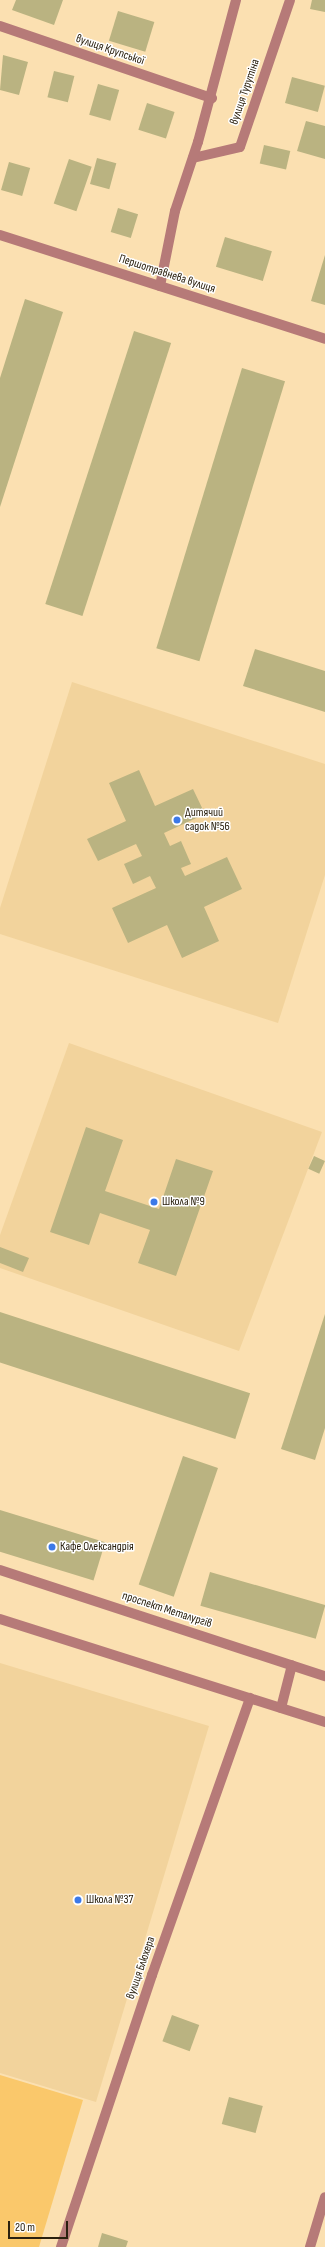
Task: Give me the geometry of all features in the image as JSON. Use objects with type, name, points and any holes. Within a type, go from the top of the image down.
[{"type":"street","points":[[160,286],[174,211],[193,158],[236,0]]},
{"type":"street","name":"вулиця Турутіна","points":[[193,158],[240,147],[290,0]]},
{"type":"street","name":"вулиця Крупської","points":[[0,26],[210,97]]},
{"type":"street","name":"Першотравнева вулиця","points":[[0,235],[325,339]]},
{"type":"street","name":"проспект Металургів","points":[[0,1570],[325,1676]]},
{"type":"street","points":[[0,1619],[325,1722]]},
{"type":"street","points":[[281,1708],[292,1665]]},
{"type":"street","name":"вулиця Блюхера","points":[[62,2247],[152,1975],[250,1698]]},
{"type":"street","points":[[310,2247],[325,2197]]},
{"type":"shaded area","name":"Дитячий садок №56","points":[[72,682],[325,764],[325,875],[278,1023],[0,934],[0,908]]},
{"type":"shaded area","name":"Школа №9","points":[[69,1043],[322,1132],[239,1351],[0,1268],[0,1235]]},
{"type":"shaded area","name":"Школа №37","points":[[0,1663],[209,1726],[96,2102],[0,2073]]},
{"type":"shaded area","points":[[0,2075],[83,2100],[39,2247],[0,2247]]},
{"type":"building","points":[[16,0],[63,0],[54,25],[12,10]]},
{"type":"building","points":[[312,0],[325,0],[325,12],[310,9]]},
{"type":"building","points":[[118,11],[154,22],[145,52],[109,41]]},
{"type":"building","points":[[3,55],[28,62],[19,95],[0,90]]},
{"type":"building","points":[[54,71],[74,76],[68,102],[47,97]]},
{"type":"building","points":[[292,77],[325,86],[318,112],[285,103]]},
{"type":"building","points":[[98,84],[119,90],[110,121],[89,115]]},
{"type":"building","points":[[147,103],[175,112],[166,139],[138,130]]},
{"type":"building","points":[[306,121],[325,126],[325,159],[297,151]]},
{"type":"building","points":[[264,145],[290,151],[286,170],[260,164]]},
{"type":"building","points":[[97,158],[116,163],[109,189],[90,184]]},
{"type":"building","points":[[69,159],[92,167],[76,211],[54,203]]},
{"type":"building","points":[[9,162],[30,168],[22,196],[1,190]]},
{"type":"building","points":[[118,208],[138,214],[131,238],[111,232]]},
{"type":"building","points":[[225,237],[272,251],[263,281],[216,267]]},
{"type":"building","points":[[325,255],[325,305],[311,301]]},
{"type":"building","points":[[25,299],[63,312],[0,507],[0,378]]},
{"type":"building","points":[[134,331],[171,343],[82,616],[45,604]]},
{"type":"building","points":[[242,368],[285,381],[199,661],[156,648]]},
{"type":"building","points":[[255,649],[325,671],[325,712],[243,686]]},
{"type":"building","points":[[139,770],[155,806],[193,789],[205,814],[164,833],[170,846],[181,841],[191,864],[181,868],[185,876],[227,857],[242,889],[204,907],[219,941],[182,958],[167,925],[128,943],[112,908],[156,888],[150,876],[133,884],[124,864],[142,856],[136,844],[98,861],[87,839],[126,821],[109,783]]},
{"type":"building","points":[[86,1127],[123,1140],[105,1191],[159,1209],[176,1159],[213,1171],[176,1276],[138,1263],[150,1230],[100,1213],[89,1245],[50,1232]]},
{"type":"building","points":[[314,1156],[325,1161],[319,1174],[308,1169]]},
{"type":"building","points":[[0,1247],[29,1258],[23,1272],[0,1263]]},
{"type":"building","points":[[0,1312],[250,1393],[235,1439],[0,1362]]},
{"type":"building","points":[[325,1314],[325,1428],[315,1460],[281,1449]]},
{"type":"building","points":[[183,1456],[218,1468],[174,1597],[139,1585]]},
{"type":"building","name":"Кафе Олександрія","points":[[0,1510],[105,1542],[93,1580],[0,1552]]},
{"type":"building","points":[[210,1572],[325,1605],[316,1639],[200,1606]]},
{"type":"building","points":[[172,2015],[199,2025],[190,2051],[162,2041]]},
{"type":"building","points":[[229,2097],[263,2106],[256,2133],[222,2124]]},
{"type":"building","points":[[102,2233],[128,2241],[126,2247],[98,2247]]},
{"type":"place","name":"Дитячий садок №56","points":[[177,820]]},
{"type":"place","name":"Школа №9","points":[[154,1202]]},
{"type":"place","name":"Кафе Олександрія","points":[[52,1547]]},
{"type":"place","name":"Школа №37","points":[[78,1900]]}]
